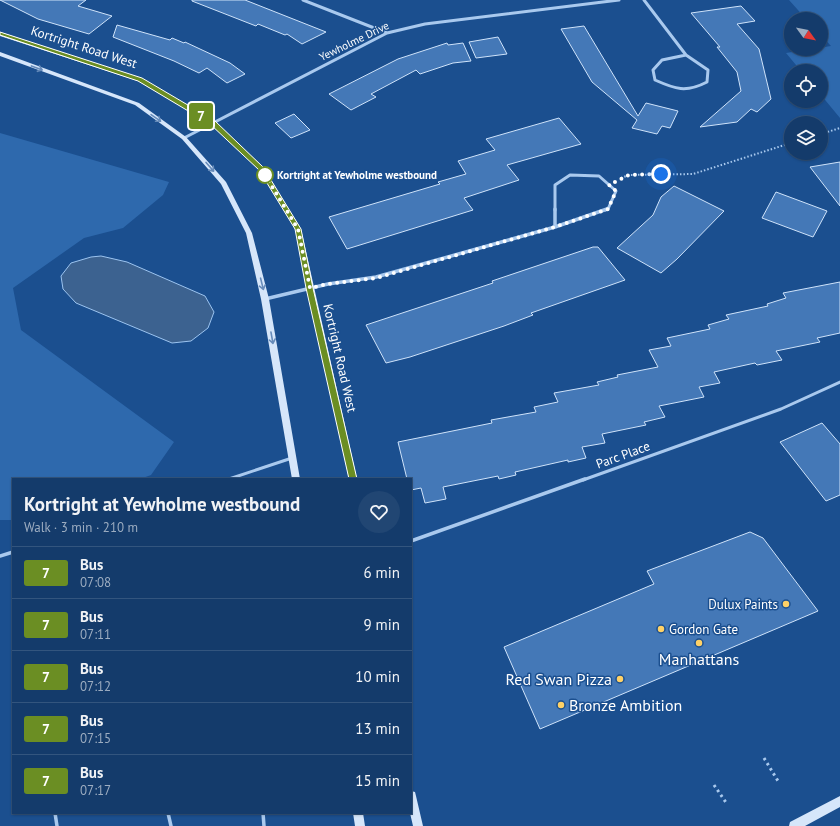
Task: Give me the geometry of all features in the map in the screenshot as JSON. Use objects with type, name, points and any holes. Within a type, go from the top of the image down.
[{"type":"street","points":[[304,0],[387,33]]},
{"type":"street","name":"Yewholme Drive","points":[[184,138],[387,33],[425,24],[618,0]]},
{"type":"street","points":[[644,0],[686,55],[708,70],[707,82],[696,89],[676,89],[655,80],[653,70],[662,60],[686,55]]},
{"type":"street","name":"Kortright Road West","points":[[0,34],[140,80],[212,123],[261,168],[298,229],[353,478]]},
{"type":"street","points":[[0,54],[136,104],[184,138],[224,183],[249,233],[265,299],[296,478]]},
{"type":"street","points":[[265,299],[328,284],[376,278],[555,227],[608,209],[616,191],[599,176],[570,175],[555,184],[555,227]]},
{"type":"street","points":[[412,800],[418,826]]},
{"type":"street","points":[[794,826],[840,801]]},
{"type":"street","points":[[358,814],[360,826]]},
{"type":"lane","name":"Parc Place","points":[[412,541],[781,409],[840,382]]},
{"type":"lane","points":[[232,478],[292,458]]},
{"type":"lane","points":[[0,556],[12,552]]},
{"type":"lane","points":[[55,814],[57,826]]},
{"type":"lane","points":[[168,814],[171,826]]},
{"type":"lane","points":[[263,814],[264,826]]},
{"type":"path","points":[[828,132],[840,128]]},
{"type":"path","points":[[609,185],[629,175],[693,174],[784,145]]},
{"type":"path","points":[[764,758],[778,781]]},
{"type":"path","points":[[714,785],[727,804]]},
{"type":"shaded area","points":[[789,0],[840,0],[840,118],[828,103],[828,64],[795,64],[788,56],[828,56],[828,46],[831,46],[828,43],[828,12],[800,12]]},
{"type":"shaded area","points":[[0,133],[169,182],[163,195],[123,228],[84,238],[13,288],[21,330],[174,442],[151,475],[143,478],[12,478],[12,520],[0,520]]},
{"type":"shaded area","points":[[101,256],[127,262],[205,296],[214,312],[208,328],[191,341],[172,343],[76,303],[63,289],[61,276],[71,263],[91,257]]},
{"type":"building","points":[[0,0],[86,0],[78,6],[112,16],[89,34],[38,19]]},
{"type":"building","points":[[192,0],[245,0],[326,32],[302,44],[287,34],[285,35],[258,24],[256,26]]},
{"type":"building","points":[[741,6],[755,21],[737,24],[759,49],[771,99],[757,112],[751,109],[737,122],[700,127],[741,91],[737,72],[717,47],[720,47],[691,13]]},
{"type":"building","points":[[117,25],[170,40],[172,38],[184,43],[185,42],[230,63],[245,74],[227,83],[207,68],[199,73],[174,61],[113,37]]},
{"type":"building","points":[[584,26],[638,116],[646,103],[678,111],[670,128],[662,126],[657,134],[632,128],[637,120],[592,82],[561,29]]},
{"type":"building","points":[[498,37],[507,54],[476,58],[469,42]]},
{"type":"building","points":[[447,43],[448,45],[463,43],[471,61],[453,63],[420,74],[416,70],[371,94],[376,97],[351,110],[329,94],[398,59]]},
{"type":"building","points":[[294,114],[310,130],[291,138],[275,123]]},
{"type":"building","points":[[559,118],[581,144],[507,165],[519,180],[464,198],[473,210],[347,249],[329,217],[440,184],[438,182],[466,174],[458,161],[495,150],[486,139]]},
{"type":"building","points":[[840,162],[840,206],[810,167]]},
{"type":"building","points":[[674,186],[724,211],[677,259],[661,273],[617,248],[653,215],[661,197]]},
{"type":"building","points":[[776,192],[827,211],[813,237],[762,218]]},
{"type":"building","points":[[593,247],[598,247],[625,280],[531,313],[533,315],[504,326],[410,357],[386,363],[366,325],[493,283],[492,281]]},
{"type":"building","points":[[840,282],[840,333],[817,338],[820,342],[776,351],[782,360],[757,365],[755,363],[714,372],[720,383],[699,387],[704,397],[659,406],[665,417],[644,422],[646,425],[602,434],[605,443],[582,447],[586,458],[568,462],[568,460],[515,472],[516,475],[499,479],[498,476],[443,487],[446,499],[425,503],[421,488],[412,490],[412,478],[407,478],[398,442],[492,423],[491,420],[536,412],[534,407],[558,402],[554,393],[599,385],[597,382],[618,377],[617,375],[658,367],[649,350],[671,346],[667,338],[710,329],[708,325],[729,319],[726,315],[768,306],[767,304],[786,298],[783,293]]},
{"type":"building","points":[[822,423],[840,444],[840,495],[826,501],[780,442]]},
{"type":"building","name":"Gordon Gate","points":[[750,532],[763,538],[818,611],[540,729],[504,647],[654,584],[647,571]]},
{"type":"bus line","name":"7","points":[[0,34],[140,80],[212,123],[261,168],[298,229],[353,478]]},
{"type":"place","name":"Kortright at Yewholme westbound","points":[[265,175]]},
{"type":"place","name":"Dulux Paints","points":[[786,604]]},
{"type":"place","name":"Gordon Gate","points":[[661,629]]},
{"type":"place","name":"Manhattans","points":[[699,643]]},
{"type":"place","name":"Red Swan Pizza","points":[[620,679]]},
{"type":"place","name":"Bronze Ambition","points":[[561,705]]},
{"type":"route","points":[[265,175],[298,229],[310,288],[328,284],[376,278],[555,227],[608,209],[616,191],[609,185],[629,175],[661,174]]}]
